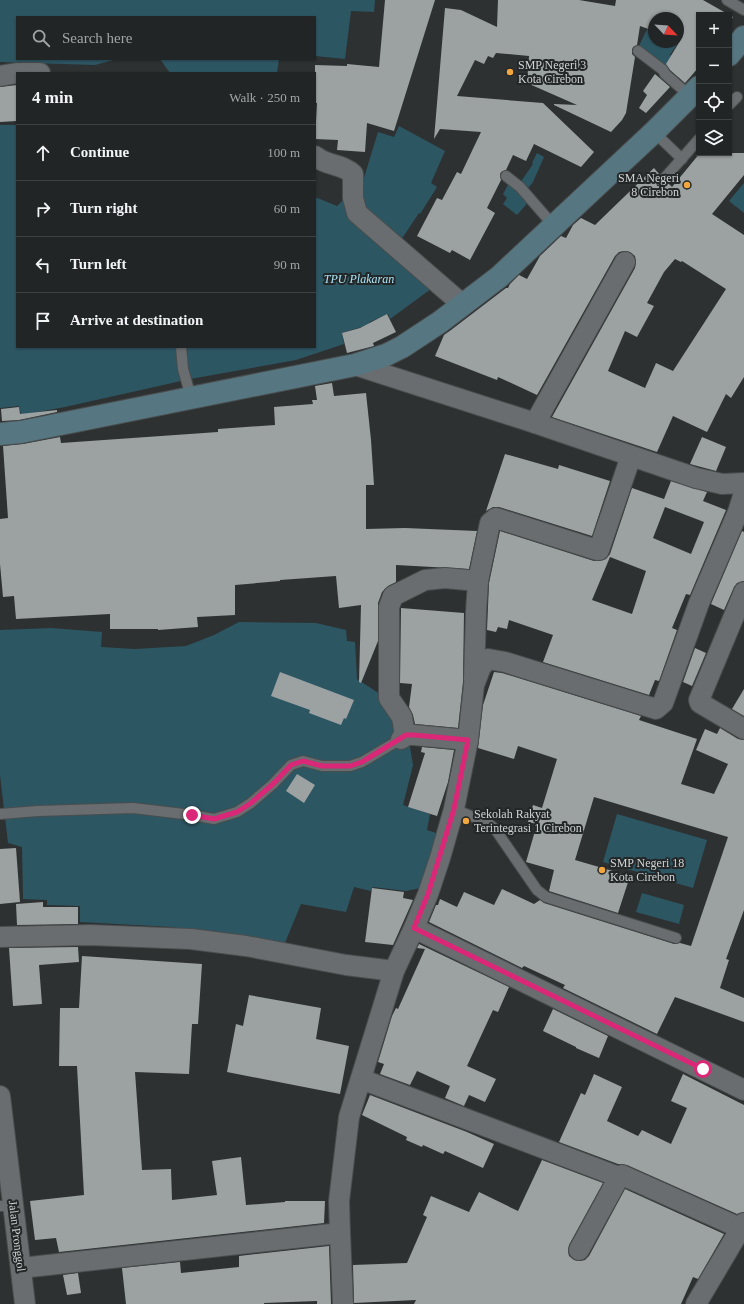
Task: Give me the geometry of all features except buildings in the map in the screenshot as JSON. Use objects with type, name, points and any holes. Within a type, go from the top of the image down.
[{"type":"street","points":[[732,51],[744,37]]},
{"type":"street","points":[[0,76],[16,73]]},
{"type":"street","points":[[0,434],[21,432],[355,365],[381,357],[402,347],[440,322],[499,277],[654,132],[695,91]]},
{"type":"street","points":[[316,157],[320,161],[350,170],[354,174],[352,198],[357,213],[462,304]]},
{"type":"street","points":[[535,423],[625,262]]},
{"type":"street","points":[[355,365],[535,423],[696,478],[722,484],[744,483]]},
{"type":"street","points":[[343,1304],[339,1201],[349,1117],[394,971],[428,894],[454,809],[468,740],[474,685],[478,581],[490,523],[496,518],[599,550],[631,456]]},
{"type":"street","points":[[474,685],[481,667],[488,659],[505,662],[656,709],[659,707],[663,703],[699,603],[738,512],[744,493]]},
{"type":"street","points":[[468,740],[414,735],[403,738],[402,717],[390,698],[389,607],[393,596],[425,580],[445,578],[478,581]]},
{"type":"street","points":[[744,592],[699,700],[700,703],[744,729]]},
{"type":"street","points":[[414,928],[744,1090]]},
{"type":"street","points":[[0,937],[90,935],[191,940],[246,946],[346,965],[394,971]]},
{"type":"street","points":[[360,1079],[619,1176],[622,1175],[742,1226],[696,1304]]},
{"type":"street","name":"Jalan Pronggol","points":[[0,1096],[6,1206],[21,1268],[25,1304]]},
{"type":"street","points":[[579,1250],[619,1176]]},
{"type":"street","points":[[21,1268],[340,1233]]},
{"type":"lane","points":[[727,0],[744,10]]},
{"type":"lane","points":[[638,51],[664,70],[664,74],[695,91]]},
{"type":"lane","points":[[732,102],[737,97]]},
{"type":"lane","points":[[654,132],[682,159]]},
{"type":"lane","points":[[662,181],[696,143]]},
{"type":"lane","points":[[506,176],[520,187],[554,226]]},
{"type":"lane","points":[[181,348],[183,369],[191,398]]},
{"type":"lane","points":[[0,814],[38,811],[133,808],[214,819],[237,812],[251,803],[273,784],[291,765],[303,761],[322,766],[350,766],[362,762],[403,738]]},
{"type":"lane","points":[[454,809],[488,823],[495,829],[537,890],[546,897],[676,938]]},
{"type":"green space","points":[[0,0],[375,0],[374,12],[351,11],[345,59],[316,56],[316,16],[16,16],[16,60],[113,60],[95,65],[0,62]]},
{"type":"green space","points":[[647,29],[648,48],[674,48],[670,55],[676,60],[668,70],[639,46]]},
{"type":"green space","points":[[161,60],[279,60],[277,72],[169,72]]},
{"type":"green space","name":"TPU Plakaran","points":[[0,125],[16,125],[16,348],[316,348],[316,197],[337,206],[363,181],[378,132],[394,137],[399,126],[445,151],[431,183],[437,187],[393,252],[435,286],[390,319],[388,314],[370,322],[368,325],[342,333],[344,344],[296,360],[190,379],[65,407],[21,415],[19,406],[0,408]]},
{"type":"green space","points":[[537,153],[544,157],[533,182],[525,192],[531,199],[517,215],[503,204],[507,198],[503,194],[510,181],[520,183],[533,164],[532,163]]},
{"type":"green space","points":[[744,183],[744,213],[729,201]]},
{"type":"green space","points":[[239,622],[316,623],[346,630],[347,641],[355,642],[357,679],[383,696],[409,741],[413,765],[403,805],[430,814],[427,830],[439,834],[421,888],[406,891],[373,887],[371,891],[354,887],[346,912],[301,904],[282,950],[172,927],[80,922],[80,906],[47,905],[47,900],[23,899],[22,847],[8,843],[0,775],[0,630],[51,628],[102,632],[101,647],[135,649],[186,646],[214,635]]},
{"type":"green space","points":[[617,814],[707,840],[693,888],[603,862]]},
{"type":"green space","points":[[642,893],[684,905],[679,924],[636,912]]},
{"type":"place","name":"SMP Negeri 3 Kota Cirebon","points":[[510,72]]},
{"type":"place","name":"SMA Negeri 8 Cirebon","points":[[687,185]]},
{"type":"place","name":"Sekolah Rakyat Terintegrasi 1 Cirebon","points":[[466,821]]},
{"type":"place","name":"SMP Negeri 18 Kota Cirebon","points":[[602,870]]},
{"type":"route","points":[[192,815],[214,819],[237,812],[251,803],[273,784],[291,765],[303,761],[322,766],[350,766],[362,762],[406,735],[468,740],[454,809],[440,858],[428,894],[414,928],[703,1069]]}]
